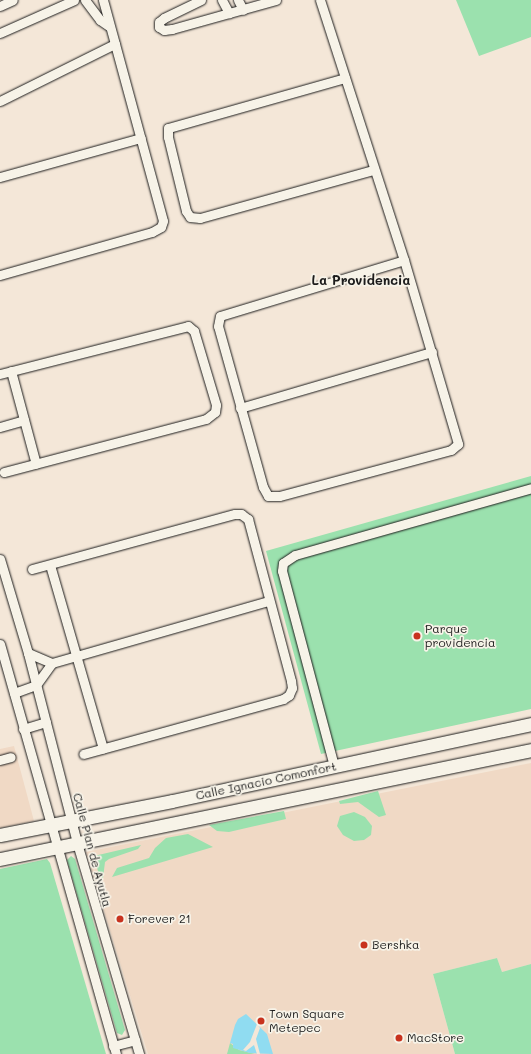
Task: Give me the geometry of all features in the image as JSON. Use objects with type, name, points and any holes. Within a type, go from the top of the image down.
[{"type":"main road","name":"Calle Ignacio Comonfort","points":[[0,835],[531,724]]},
{"type":"main road","name":"Calle Ignacio Comonfort","points":[[0,859],[531,750]]},
{"type":"street","points":[[0,6],[11,0]]},
{"type":"street","points":[[0,33],[74,0]]},
{"type":"street","points":[[85,0],[100,20],[109,26]]},
{"type":"street","points":[[0,275],[152,232],[161,227],[162,214],[116,44],[109,26],[109,16],[103,0]]},
{"type":"street","points":[[201,0],[164,18],[159,22],[159,27],[164,30],[172,29],[276,0]]},
{"type":"street","points":[[222,0],[229,13]]},
{"type":"street","points":[[238,0],[243,10]]},
{"type":"street","points":[[320,0],[373,170],[404,260],[458,440],[456,447],[451,450],[279,496],[268,496],[263,487],[218,326],[220,316],[404,260]]},
{"type":"street","points":[[0,101],[116,44]]},
{"type":"street","points":[[345,78],[168,128],[168,137],[186,211],[190,217],[200,218],[373,170]]},
{"type":"street","points":[[0,177],[141,138]]},
{"type":"street","points":[[0,374],[188,326],[194,331],[216,405],[215,412],[206,419],[4,472]]},
{"type":"street","points":[[240,408],[432,352]]},
{"type":"street","points":[[11,371],[36,464]]},
{"type":"street","points":[[0,427],[24,420]]},
{"type":"street","points":[[334,766],[282,571],[283,562],[295,555],[531,488]]},
{"type":"street","points":[[32,569],[241,514],[248,520],[292,688],[289,695],[283,699],[83,754]]},
{"type":"street","name":"Calle Plan de Ayutla","points":[[0,559],[28,653],[77,843],[139,1054]]},
{"type":"street","points":[[50,565],[75,657],[103,749]]},
{"type":"street","points":[[28,653],[52,662],[75,657],[268,601]]},
{"type":"street","points":[[0,644],[114,1050],[135,1040]]},
{"type":"street","points":[[14,693],[36,685],[52,662]]},
{"type":"street","points":[[23,729],[46,722]]},
{"type":"street","points":[[0,760],[11,757]]},
{"type":"shaded area","points":[[14,746],[34,821],[0,828],[0,749]]},
{"type":"shaded area","points":[[531,763],[531,964],[502,972],[497,958],[433,974],[455,1054],[148,1054],[86,852]]},
{"type":"green space","points":[[456,0],[531,0],[531,37],[479,56]]},
{"type":"green space","name":"Parque providencia","points":[[531,476],[531,709],[321,754],[266,551]]},
{"type":"green space","points":[[378,791],[386,815],[379,817],[358,802],[340,804],[339,801]]},
{"type":"green space","points":[[284,811],[286,819],[229,832],[217,831],[209,825]]},
{"type":"green space","points":[[354,812],[365,817],[372,826],[371,835],[364,840],[354,841],[343,835],[337,826],[340,816]]},
{"type":"green space","points":[[188,834],[213,847],[112,877],[117,868],[149,858],[155,848],[166,838]]},
{"type":"green space","points":[[141,845],[138,849],[109,859],[105,862],[103,878],[100,879],[94,856]]},
{"type":"green space","points":[[71,856],[75,859],[125,1030],[122,1035],[117,1033],[67,860]]},
{"type":"green space","points":[[47,859],[50,863],[106,1054],[0,1054],[0,869]]},
{"type":"green space","points":[[497,958],[502,972],[531,964],[531,1054],[455,1054],[433,974]]},
{"type":"green space","points":[[230,1043],[239,1050],[255,1054],[227,1054]]},
{"type":"water","points":[[246,1014],[267,1034],[273,1054],[250,1053],[233,1048],[233,1044],[230,1043],[235,1025],[238,1019]]},
{"type":"pier","points":[[257,1024],[260,1028],[256,1039],[260,1054],[257,1054],[254,1045],[246,1051],[243,1050],[250,1042]]},
{"type":"place","name":"Parque providencia","points":[[417,636]]},
{"type":"place","name":"Forever 21","points":[[120,919]]},
{"type":"place","name":"Bershka","points":[[364,945]]},
{"type":"place","name":"Town Square Metepec","points":[[261,1021]]},
{"type":"place","name":"MacStore","points":[[399,1038]]},
{"type":"district","name":"La Providencia","points":[[361,280]]}]
